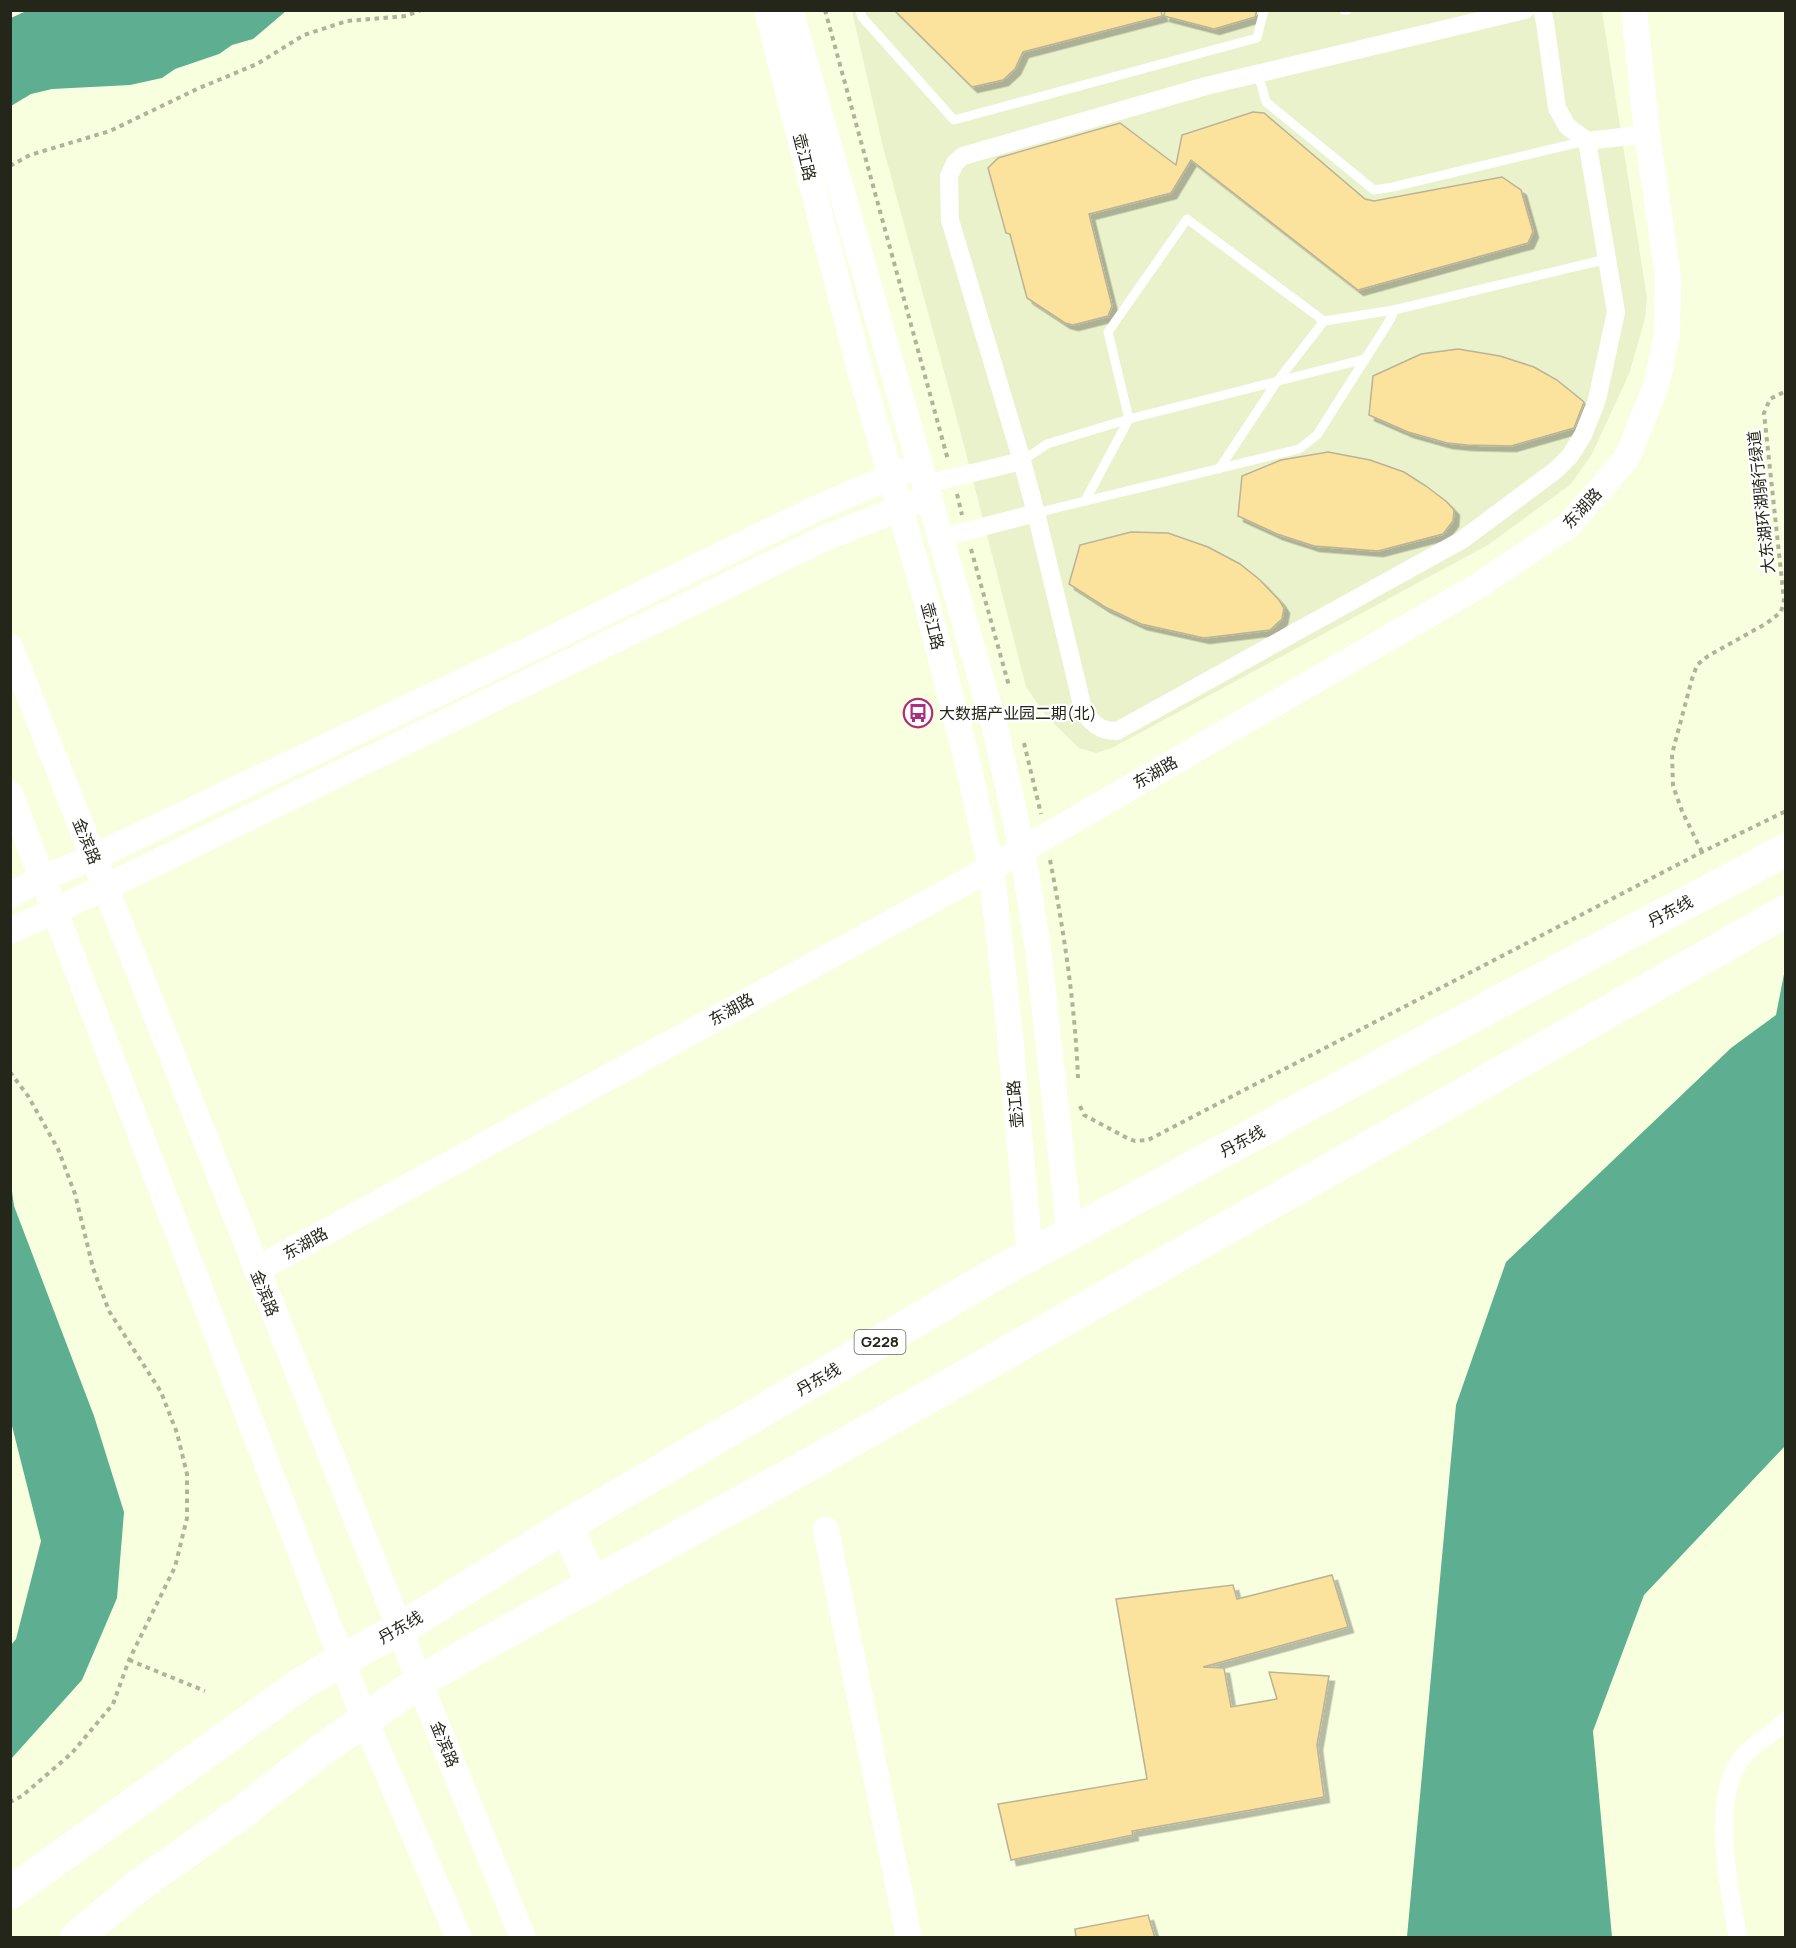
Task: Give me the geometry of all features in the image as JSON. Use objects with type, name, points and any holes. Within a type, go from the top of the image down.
[{"type":"highway","name":"丹东线","points":[[10,1893],[298,1686],[400,1629],[566,1526],[1030,1255],[1785,850]]},
{"type":"highway","points":[[76,1938],[138,1886],[241,1813],[320,1751],[419,1682],[819,1459],[1782,912]]},
{"type":"highway","points":[[566,1526],[593,1584]]},
{"type":"main road","name":"壶江路","points":[[767,10],[860,370],[926,599],[969,769],[991,868],[1009,1025],[1030,1255]]},
{"type":"main road","name":"壶江路","points":[[790,10],[996,732],[1022,849],[1042,980],[1070,1234]]},
{"type":"main road","name":"东湖路","points":[[256,1270],[991,868],[1478,586],[1569,525],[1627,458],[1657,384],[1667,334],[1668,275],[1647,134],[1634,10]]},
{"type":"main road","points":[[10,895],[518,655],[817,508],[890,476],[925,482]]},
{"type":"main road","points":[[10,931],[825,538],[900,509],[925,482]]},
{"type":"main road","name":"金滨路","points":[[10,647],[400,1629],[419,1682],[523,1938]]},
{"type":"main road","points":[[10,794],[365,1720],[459,1938]]},
{"type":"main road","points":[[826,1530],[909,1938]]},
{"type":"street","points":[[1526,10],[1206,86],[963,156],[955,162],[949,176],[950,220],[1022,461],[1084,713],[1093,724],[1104,731],[1117,731],[1462,540],[1556,470],[1570,456],[1583,435],[1597,400],[1616,312],[1587,141],[1567,126],[1557,108],[1542,10]]},
{"type":"street","points":[[1587,141],[1647,134]]},
{"type":"street","points":[[925,482],[1022,461]]},
{"type":"street","points":[[940,538],[1036,513]]},
{"type":"street","points":[[1738,1938],[1726,1850],[1725,1810],[1729,1785],[1737,1765],[1746,1753],[1785,1721]]},
{"type":"lane","points":[[860,10],[862,16],[954,120],[1257,38],[1264,10]]},
{"type":"lane","points":[[1258,73],[1266,102],[1374,190],[1587,141]]},
{"type":"lane","points":[[1085,501],[1129,419],[1108,332],[1186,219],[1323,321]]},
{"type":"lane","points":[[1219,469],[1276,383],[1323,321],[1394,310],[1607,259]]},
{"type":"lane","points":[[1036,513],[1299,449],[1317,435],[1390,320],[1394,310]]},
{"type":"lane","points":[[1022,461],[1047,444],[1129,419],[1276,383],[1365,358]]},
{"type":"path","points":[[10,166],[30,155],[110,131],[257,63],[304,35],[348,21],[406,16],[421,10]]},
{"type":"path","points":[[825,10],[1009,686]]},
{"type":"path","name":"大东湖环湖骑行绿道","points":[[1702,852],[1682,811],[1673,786],[1672,754],[1697,665],[1708,656],[1767,623],[1781,612],[1784,600],[1764,412],[1770,399],[1785,391]]},
{"type":"path","points":[[1023,740],[1045,836],[1066,957],[1076,1043],[1078,1084]]},
{"type":"path","points":[[1079,1105],[1084,1115],[1127,1138],[1135,1141],[1148,1140],[1785,811]]},
{"type":"path","points":[[10,1072],[28,1096],[58,1149],[75,1194],[93,1268],[110,1311],[161,1392],[177,1433],[187,1474],[188,1518],[175,1567],[129,1660],[113,1704],[72,1753],[21,1796],[10,1802]]},
{"type":"path","points":[[129,1660],[205,1691]]},
{"type":"shaded area","points":[[37,10],[286,11],[253,39],[232,45],[219,54],[175,69],[162,78],[130,85],[52,89],[31,94],[11,106],[11,18],[24,12]]},
{"type":"shaded area","points":[[852,11],[1602,11],[1647,298],[1645,319],[1629,374],[1592,454],[1571,484],[1488,545],[1112,748],[1096,753],[1079,748],[1047,717],[1026,687],[962,438],[883,147]]},
{"type":"shaded area","points":[[1785,969],[1785,1446],[1644,1595],[1593,1731],[1612,1937],[1407,1937],[1456,1405],[1506,1262],[1731,1048],[1776,1015]]},
{"type":"shaded area","points":[[11,1184],[14,1206],[94,1416],[124,1512],[117,1598],[82,1680],[11,1759],[11,1645],[16,1639],[41,1541],[11,1422]]},
{"type":"building","points":[[894,10],[1161,10],[1162,16],[1023,52],[1015,69],[1003,80],[972,87]]},
{"type":"building","points":[[1165,10],[1257,10],[1255,17],[1214,29],[1164,16]]},
{"type":"building","points":[[1253,112],[1264,113],[1365,199],[1374,201],[1502,177],[1521,190],[1533,232],[1528,243],[1358,290],[1191,160],[1171,193],[1089,214],[1112,306],[1108,316],[1073,325],[1065,323],[1027,298],[1010,234],[1006,233],[988,168],[998,158],[1120,123],[1176,165],[1182,135]]},
{"type":"building","points":[[1458,349],[1500,356],[1534,367],[1557,380],[1584,402],[1574,428],[1511,446],[1467,445],[1447,443],[1408,432],[1369,415],[1373,376],[1421,354]]},
{"type":"building","points":[[1328,452],[1370,460],[1404,472],[1447,502],[1454,510],[1453,521],[1443,534],[1378,551],[1314,546],[1277,534],[1238,516],[1242,476],[1281,460]]},
{"type":"building","points":[[1131,532],[1168,533],[1208,547],[1240,564],[1260,580],[1279,600],[1284,608],[1282,619],[1270,630],[1204,638],[1141,624],[1105,607],[1069,584],[1080,545]]},
{"type":"building","points":[[1332,1575],[1348,1627],[1203,1667],[1224,1668],[1231,1707],[1277,1699],[1269,1672],[1329,1676],[1317,1745],[1324,1797],[1132,1831],[1133,1835],[1011,1860],[998,1804],[1147,1779],[1116,1599],[1233,1585],[1237,1599]]},
{"type":"building","points":[[1148,1915],[1155,1938],[1076,1938],[1075,1929]]},
{"type":"place","name":"大数据产业园二期(北)","points":[[918,713]]}]
